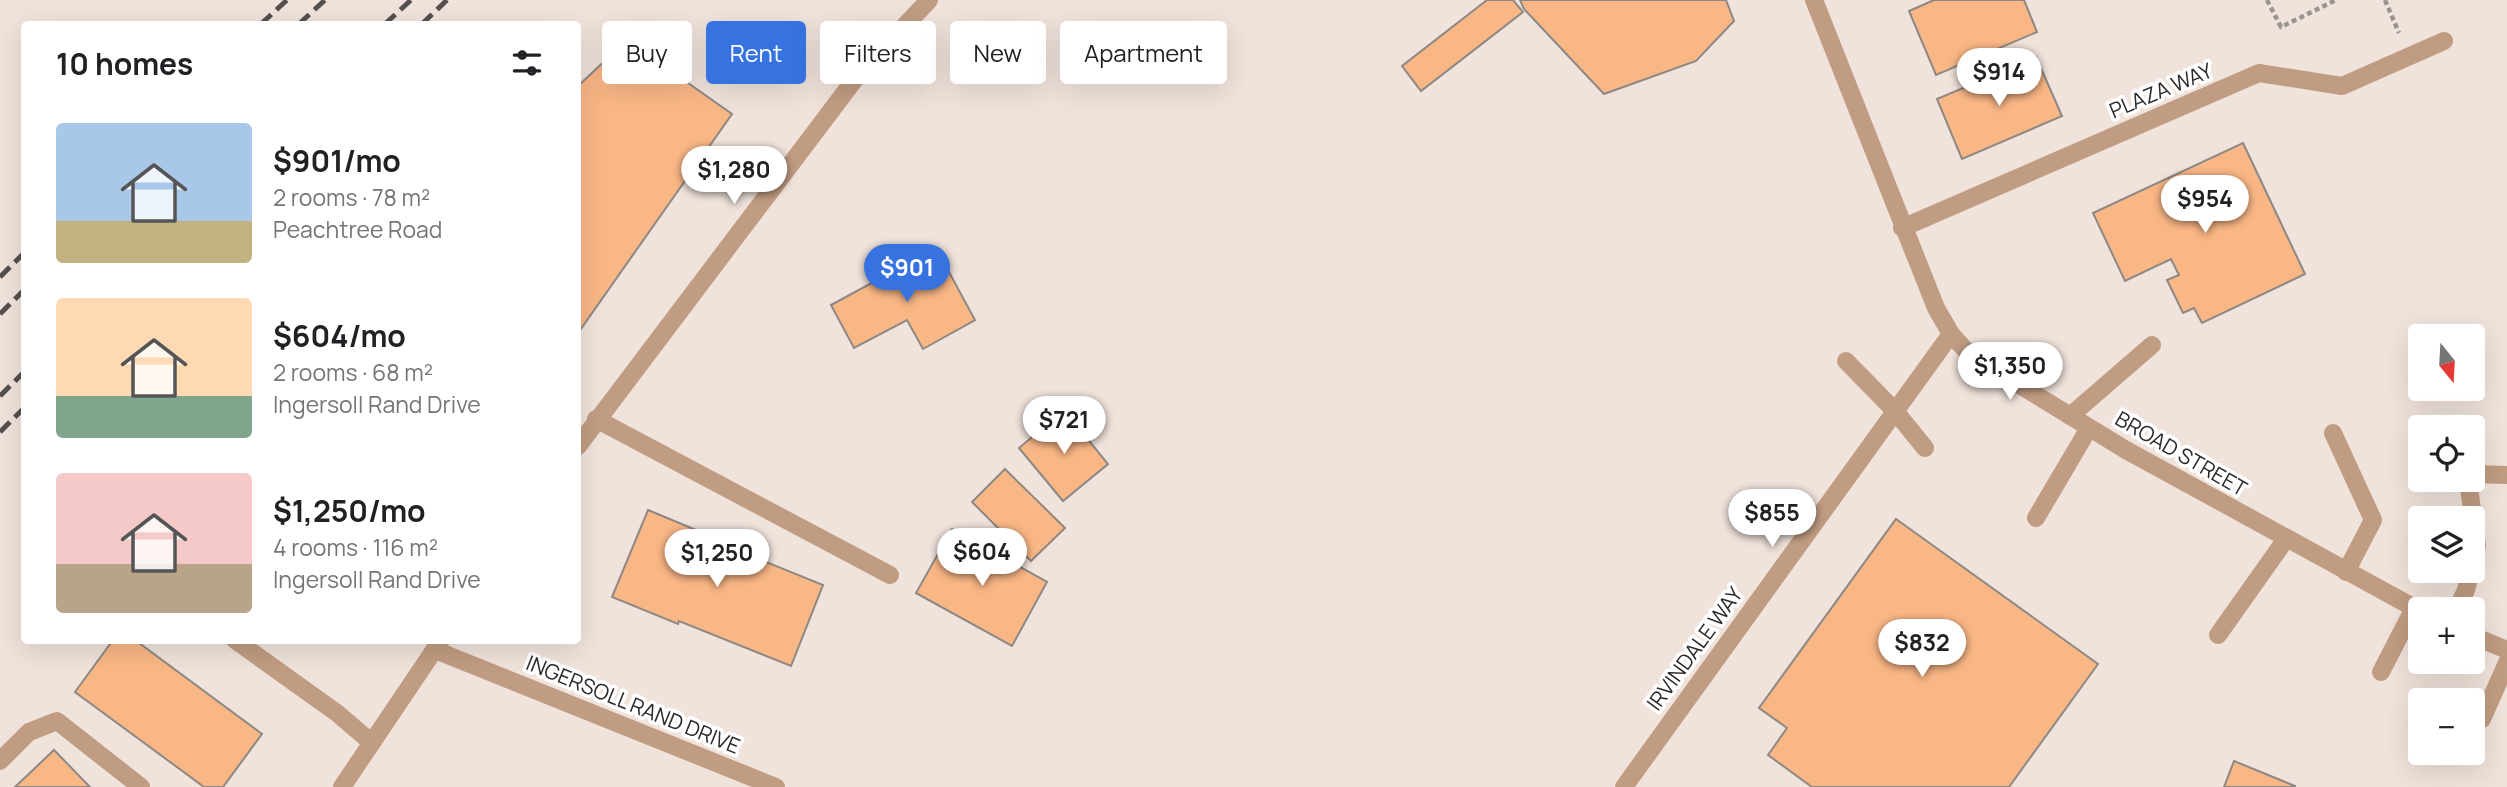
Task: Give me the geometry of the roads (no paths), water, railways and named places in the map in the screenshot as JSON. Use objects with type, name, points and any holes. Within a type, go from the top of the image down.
[{"type":"street","points":[[581,442],[855,79],[929,0]]},
{"type":"street","name":"BROAD STREET","points":[[1814,0],[1902,228],[1936,308],[1951,334],[1969,354],[2089,428],[2408,605]]},
{"type":"street","name":"PLAZA WAY","points":[[1902,228],[2259,73],[2342,86],[2444,41]]},
{"type":"street","name":"IRVINDALE WAY","points":[[1624,787],[1951,334]]},
{"type":"street","points":[[2070,416],[2152,345]]},
{"type":"street","points":[[1846,361],[1895,411],[1925,447]]},
{"type":"street","points":[[596,419],[890,575]]},
{"type":"street","points":[[2036,518],[2089,428]]},
{"type":"street","points":[[2333,433],[2373,520],[2346,572]]},
{"type":"street","points":[[2485,474],[2507,475]]},
{"type":"street","points":[[2218,635],[2286,539]]},
{"type":"street","points":[[2381,672],[2408,626]]},
{"type":"street","points":[[2485,641],[2507,650]]},
{"type":"street","points":[[241,644],[337,713],[372,743]]},
{"type":"street","points":[[342,787],[438,645]]},
{"type":"street","name":"INGERSOLL RAND DRIVE","points":[[438,645],[772,786]]},
{"type":"street","points":[[2485,712],[2507,663]]},
{"type":"street","points":[[0,761],[29,732],[57,721],[141,787]]},
{"type":"railway","points":[[264,21],[287,0]]},
{"type":"railway","points":[[302,21],[325,0]]},
{"type":"railway","points":[[388,21],[411,0]]},
{"type":"railway","points":[[425,21],[447,0]]},
{"type":"railway","points":[[0,277],[21,256]]},
{"type":"railway","points":[[0,314],[21,293]]},
{"type":"railway","points":[[0,396],[21,375]]},
{"type":"railway","points":[[0,432],[21,411]]}]
